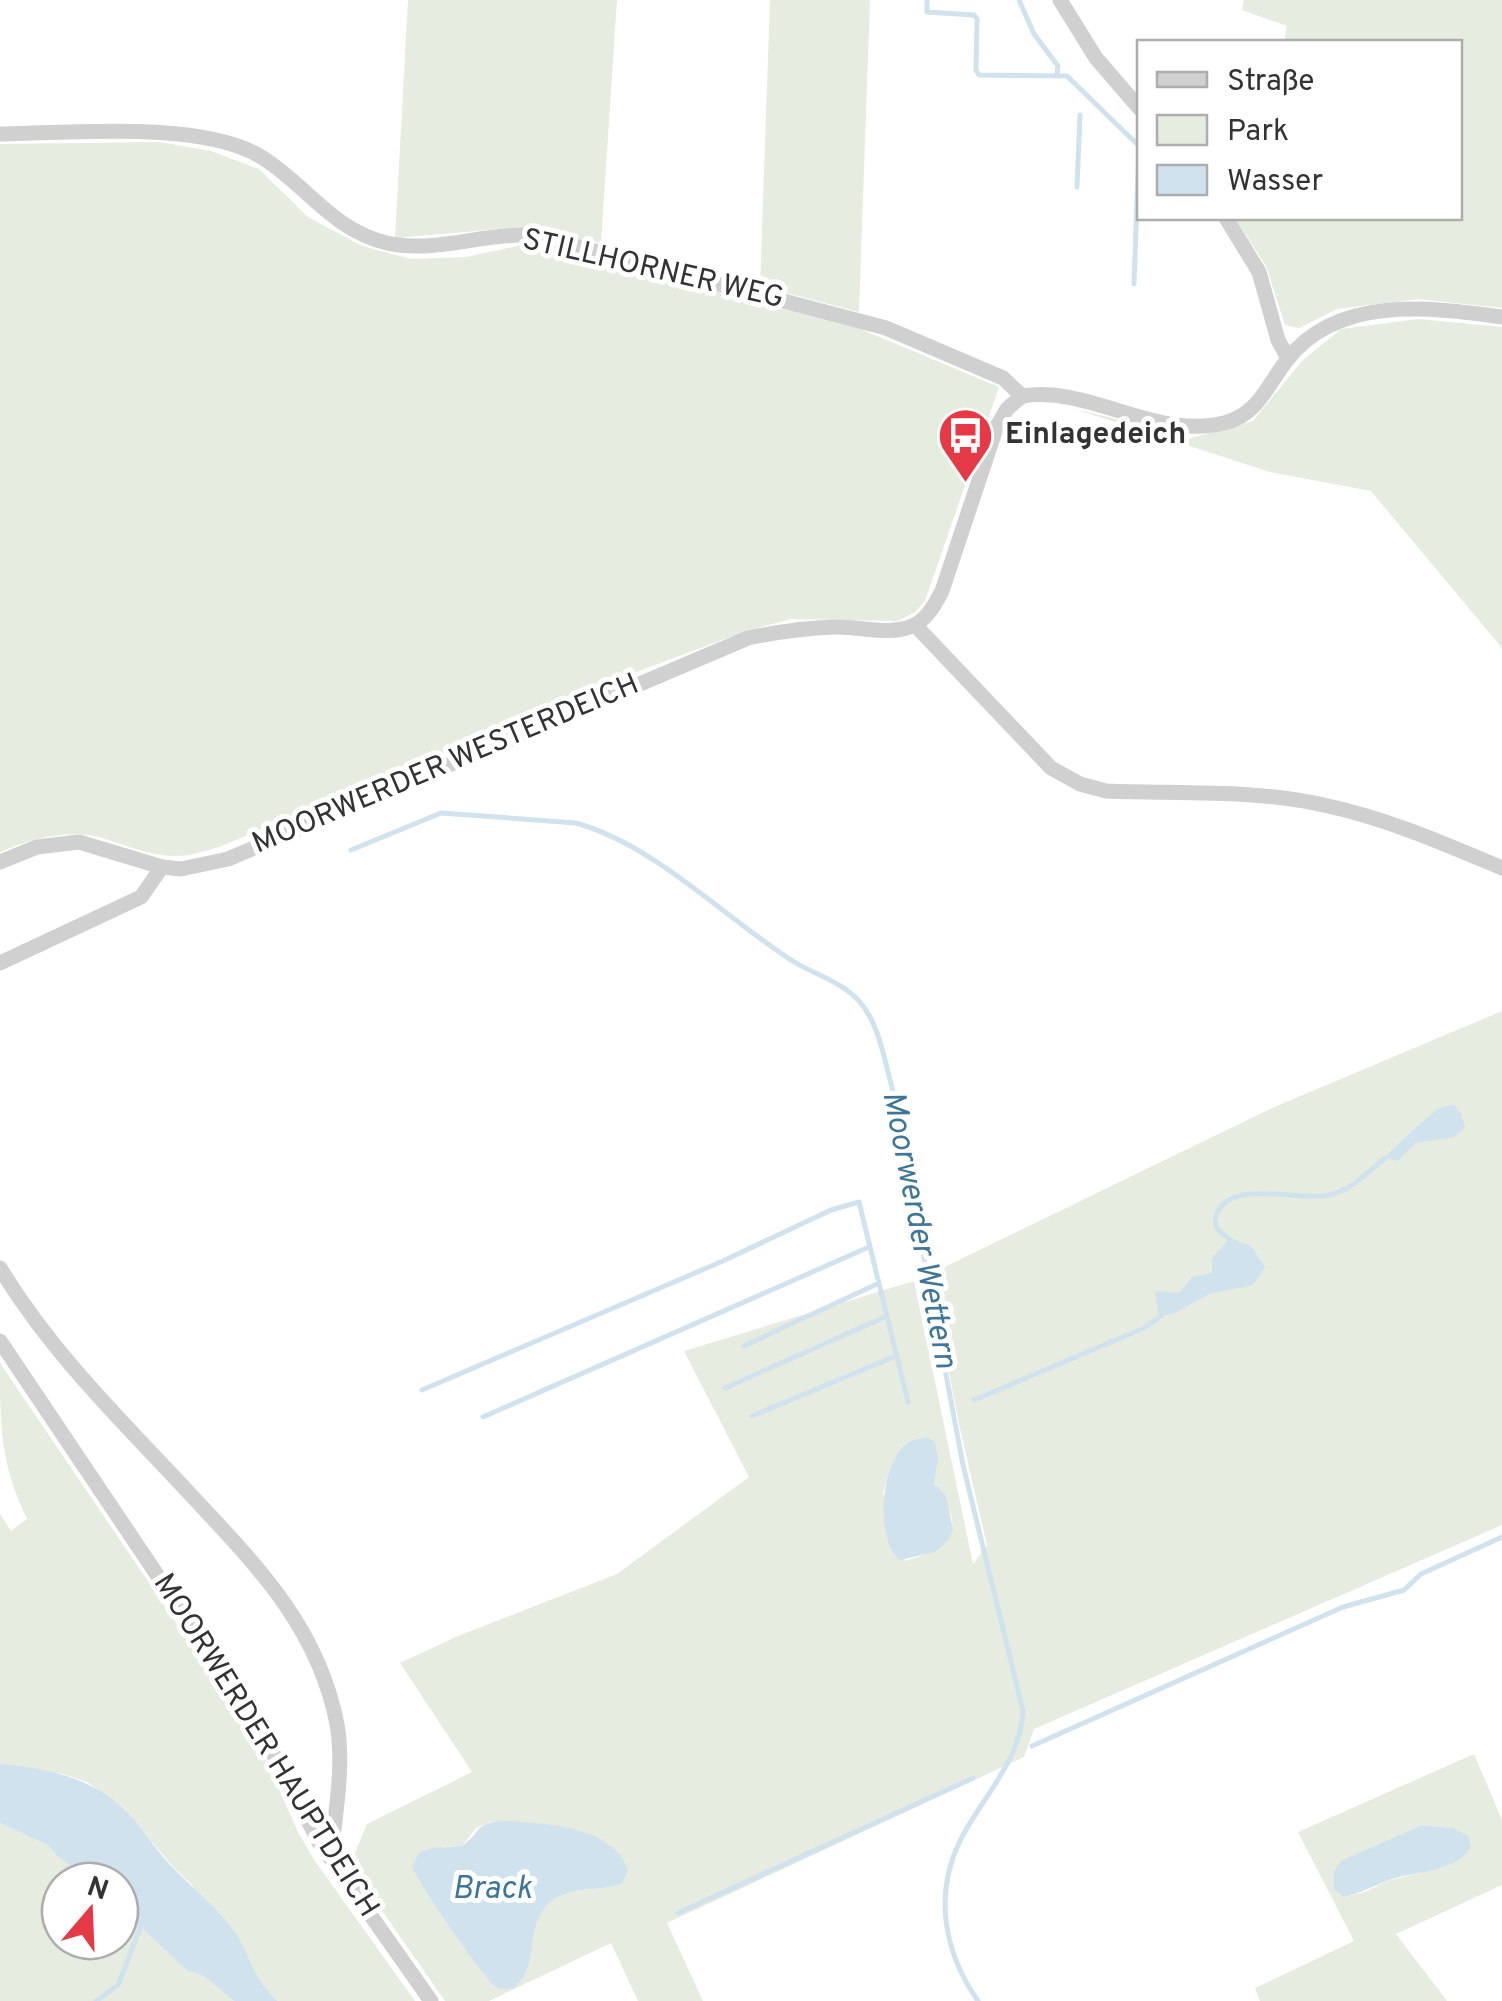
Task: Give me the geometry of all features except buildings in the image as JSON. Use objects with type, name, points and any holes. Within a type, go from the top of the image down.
[{"type":"street","points":[[1060,0],[1096,58],[1137,106]]},
{"type":"street","name":"STILLHORNER WEG","points":[[0,134],[132,132],[218,141],[263,158],[321,209],[366,237],[431,247],[528,235],[561,242],[886,328],[1003,378],[1022,396]]},
{"type":"street","points":[[1227,220],[1259,272],[1278,340],[1288,358]]},
{"type":"street","points":[[1502,317],[1418,309],[1365,313],[1332,324],[1311,336],[1288,358],[1249,412],[1228,423],[1195,428],[1154,422],[1062,396],[1022,396],[1006,409],[997,426],[942,590],[931,610],[915,626],[1051,768],[1080,784],[1106,791],[1267,797],[1327,805],[1426,836],[1502,868]]},
{"type":"street","name":"MOORWERDER WESTERDEICH","points":[[162,868],[193,867],[228,859],[748,638],[793,629],[894,630],[915,626]]},
{"type":"street","points":[[0,862],[36,847],[80,842],[162,868],[142,897],[0,963]]},
{"type":"street","points":[[0,1268],[53,1347],[250,1558],[293,1612],[322,1672],[340,1745],[334,1830],[320,1842]]},
{"type":"street","name":"MOORWERDER HAUPTDEICH","points":[[0,1341],[260,1728],[320,1842],[430,2001]]},
{"type":"green space","points":[[408,0],[617,0],[601,243],[511,228],[395,238]]},
{"type":"green space","points":[[770,0],[870,0],[859,312],[760,286]]},
{"type":"green space","points":[[1244,0],[1502,0],[1502,308],[1418,299],[1337,309],[1299,328],[1285,325],[1266,266],[1236,220],[1462,220],[1462,40],[1284,40],[1287,26],[1242,10]]},
{"type":"green space","points":[[159,142],[211,151],[259,169],[308,217],[362,246],[411,259],[466,257],[522,245],[579,253],[858,328],[999,387],[925,601],[898,621],[791,619],[746,631],[615,680],[202,852],[164,855],[79,834],[39,839],[0,852],[0,144]]},
{"type":"green space","points":[[1418,319],[1502,327],[1502,648],[1371,491],[1270,472],[1072,408],[1191,438],[1253,421],[1302,361],[1341,329]]},
{"type":"green space","points":[[1502,1011],[1502,1525],[1034,1729],[1024,1757],[667,1923],[703,2001],[638,2001],[611,1943],[489,2001],[445,2001],[350,1865],[367,1824],[472,1772],[400,1663],[617,1574],[749,1477],[684,1351],[914,1281],[973,1564],[987,1545],[930,1274],[1272,1108]],"holes":[[[927,1437],[938,1459],[934,1483],[950,1512],[951,1533],[936,1549],[905,1561],[883,1493],[903,1451]],[[490,1822],[551,1825],[610,1844],[621,1884],[568,1893],[549,1902],[538,1920],[521,1979],[504,1989],[442,1847],[462,1846],[476,1828]]]},
{"type":"green space","points":[[0,1363],[242,1720],[263,1753],[315,1861],[415,2001],[278,2001],[259,1983],[248,1957],[191,1884],[124,1808],[87,1782],[0,1764],[0,1514],[11,1531],[27,1519],[11,1479],[3,1443]]},
{"type":"green space","points":[[1474,1754],[1502,1820],[1502,1885],[1396,1934],[1447,2001],[1260,2001],[1255,1988],[1354,1941],[1298,1832]],"holes":[[[1422,1825],[1453,1828],[1445,1867],[1387,1881],[1344,1897],[1342,1861]]]},
{"type":"green space","points":[[0,1823],[48,1845],[64,1861],[40,1861],[40,1961],[140,1961],[140,1926],[186,1970],[205,1976],[234,2001],[0,2001]]},
{"type":"water","points":[[1454,1105],[1465,1127],[1454,1137],[1415,1143],[1398,1161],[1385,1158],[1433,1113]]},
{"type":"water","points":[[1230,1238],[1251,1246],[1265,1267],[1253,1285],[1209,1294],[1175,1313],[1159,1317],[1155,1291],[1179,1293],[1192,1277],[1212,1273],[1212,1258]]},
{"type":"water","points":[[927,1437],[935,1442],[938,1459],[934,1484],[945,1494],[953,1530],[935,1552],[900,1560],[886,1535],[887,1480],[901,1450],[911,1441]]},
{"type":"water","points":[[0,1764],[64,1775],[94,1787],[134,1819],[170,1865],[215,1908],[231,1927],[258,1978],[278,2001],[234,2001],[204,1976],[186,1970],[140,1926],[140,1861],[64,1861],[48,1845],[0,1823]]},
{"type":"water","name":"Brack","points":[[507,1821],[560,1826],[595,1836],[621,1857],[628,1872],[621,1884],[567,1893],[548,1904],[540,1915],[522,1980],[512,1989],[499,1989],[479,1967],[412,1867],[419,1853],[462,1846],[484,1825]]},
{"type":"water","points":[[1422,1825],[1453,1828],[1468,1836],[1471,1847],[1455,1862],[1434,1870],[1389,1880],[1344,1897],[1334,1889],[1334,1871],[1341,1861]]},
{"type":"waterway","points":[[927,0],[927,12],[974,15],[977,19],[979,75],[1067,76],[1137,144]]},
{"type":"waterway","points":[[1019,0],[1034,34],[1058,66],[1057,74]]},
{"type":"waterway","points":[[1077,187],[1080,115]]},
{"type":"waterway","points":[[1134,284],[1137,202]]},
{"type":"waterway","name":"Moorwerder Wettern","points":[[351,850],[441,813],[576,823],[605,833],[660,864],[788,958],[851,994],[866,1010],[880,1042],[892,1087],[963,1465],[1023,1711],[1015,1747],[960,1841],[947,1883],[946,1924],[951,1944],[957,1964],[978,2001]]},
{"type":"waterway","points":[[1232,1241],[1215,1221],[1228,1201],[1255,1194],[1333,1194],[1385,1158]]},
{"type":"waterway","points":[[422,1390],[723,1261],[831,1210],[859,1202],[908,1402]]},
{"type":"waterway","points":[[483,1417],[869,1247]]},
{"type":"waterway","points":[[744,1346],[877,1284]]},
{"type":"waterway","points":[[974,1400],[1144,1328],[1162,1315]]},
{"type":"waterway","points":[[725,1388],[887,1316]]},
{"type":"waterway","points":[[752,1416],[896,1356]]},
{"type":"waterway","points":[[1032,1746],[1343,1607],[1404,1590],[1421,1574],[1502,1537]]},
{"type":"waterway","points":[[678,1913],[973,1778]]},
{"type":"waterway","points":[[96,2001],[118,1985],[141,1926]]},
{"type":"place","name":"Einlagedeich","points":[[966,484]]}]
